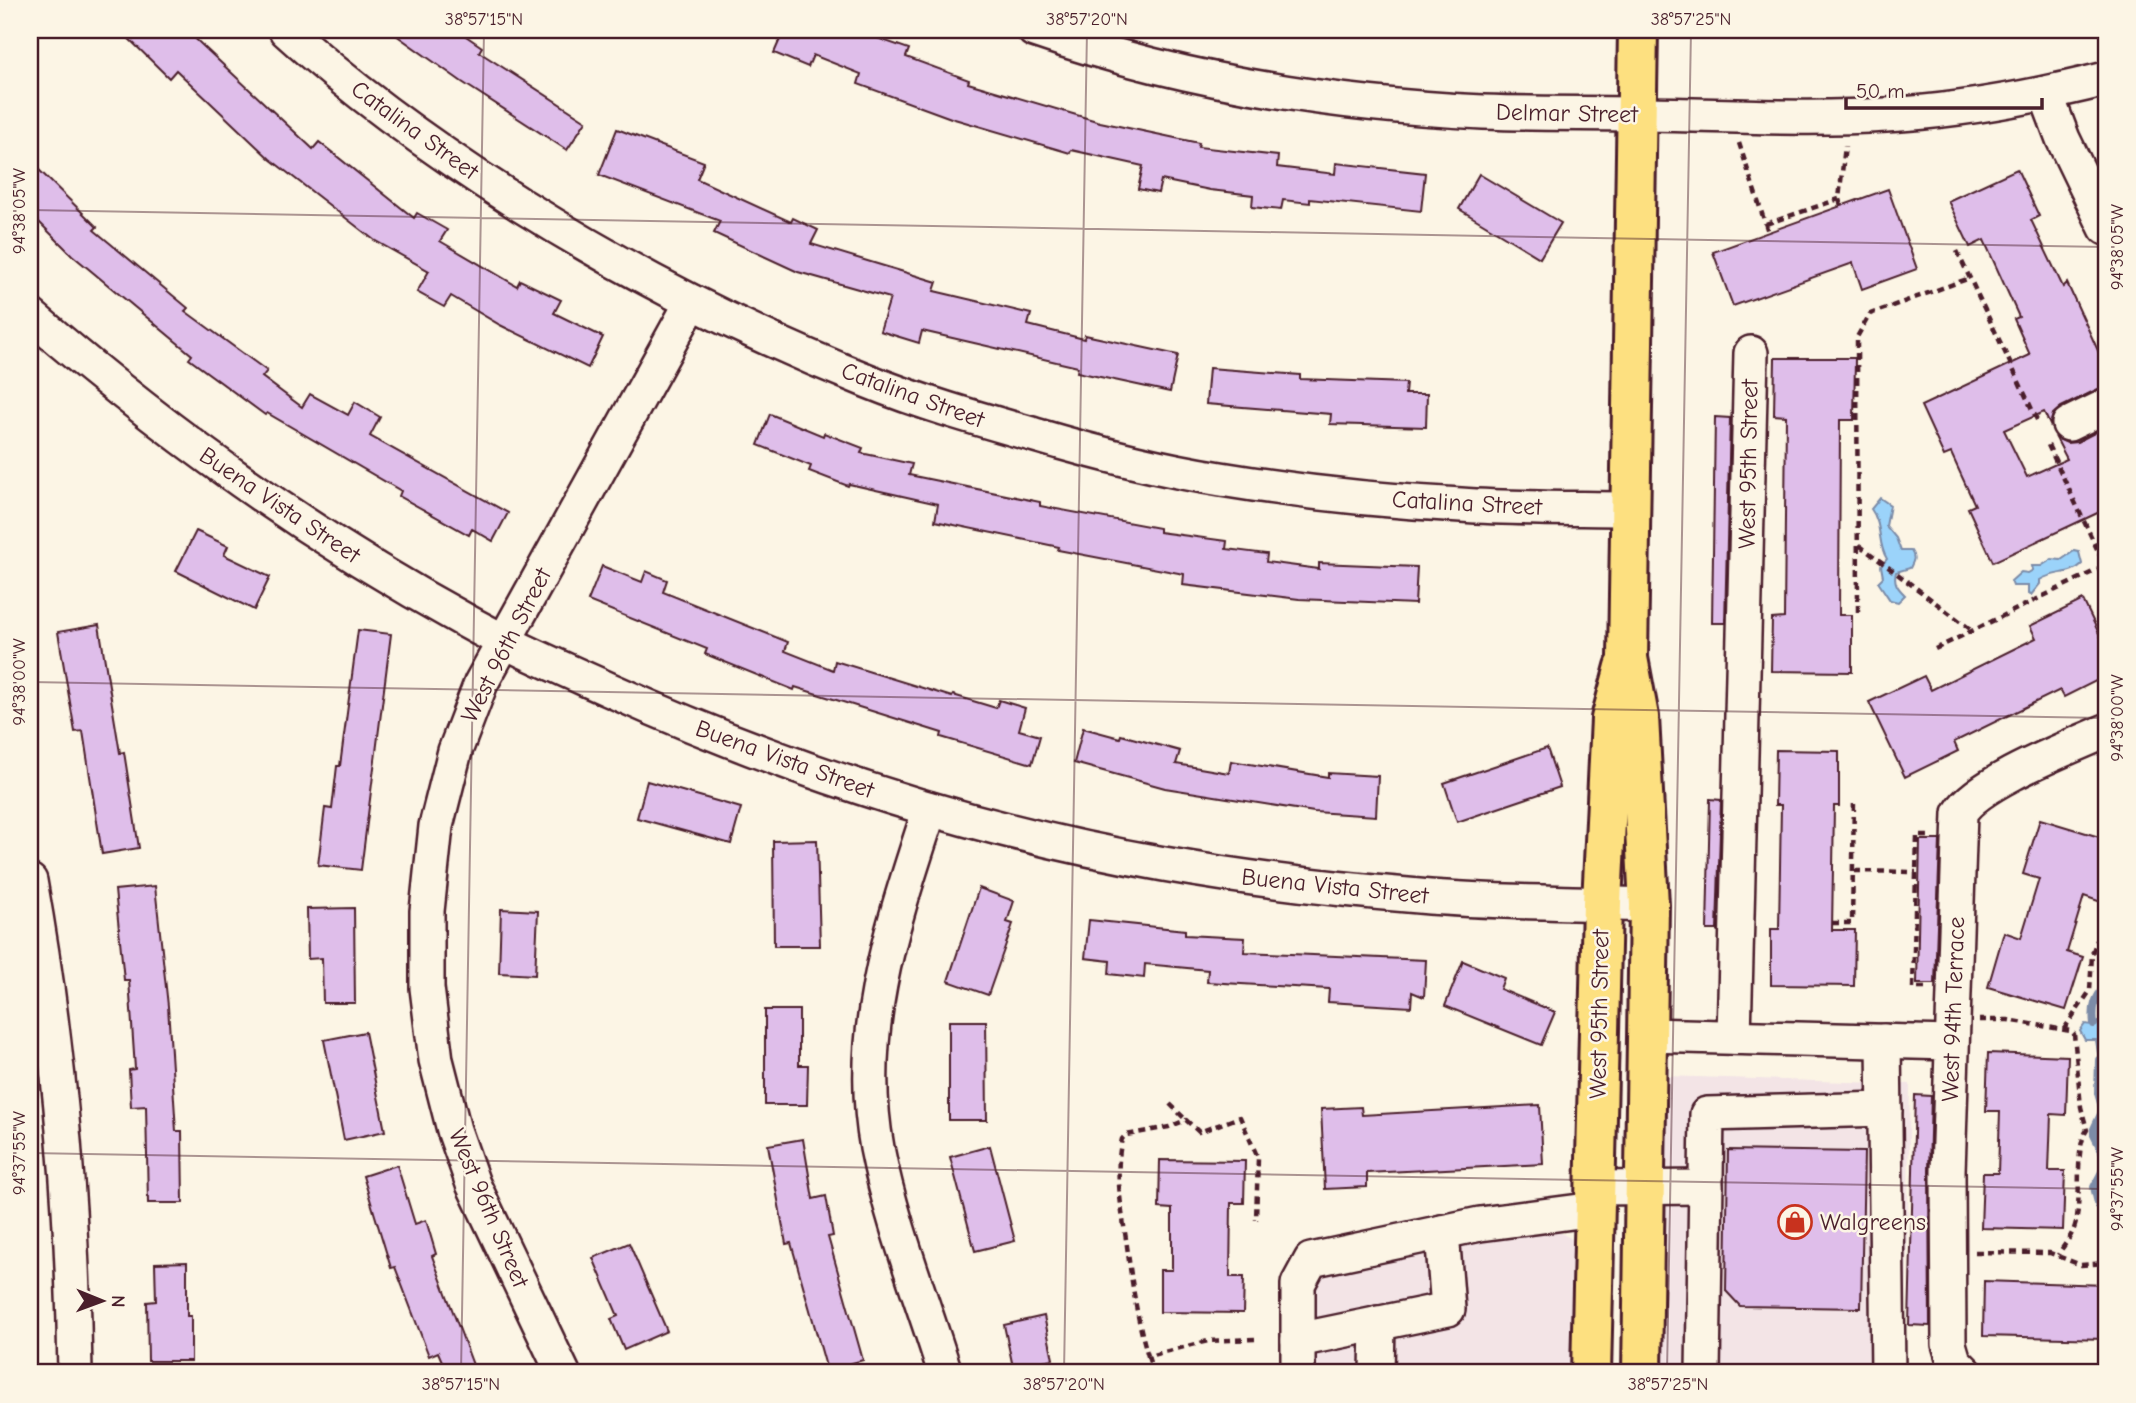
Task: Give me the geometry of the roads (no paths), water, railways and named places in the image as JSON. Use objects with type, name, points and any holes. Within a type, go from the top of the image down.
[{"type":"main road","name":"West 95th Street","points":[[1638,30],[1628,658],[1639,717],[1649,905],[1642,1373]]},
{"type":"main road","name":"West 95th Street","points":[[1591,1373],[1602,903],[1611,719],[1628,658]]},
{"type":"street","name":"Catalina Street","points":[[286,30],[384,111],[478,178],[575,238],[757,334],[870,382],[958,413],[1095,452],[1219,479],[1339,496],[1464,506],[1630,509]]},
{"type":"street","name":"Delmar Street","points":[[1034,30],[1073,44],[1170,70],[1307,95],[1484,112],[1809,117],[1886,115],[1954,109],[2046,94],[2106,79]]},
{"type":"street","points":[[2046,94],[2063,139],[2106,228]]},
{"type":"street","name":"West 96th Street","points":[[563,1373],[473,1184],[454,1130],[436,1060],[427,988],[427,911],[436,826],[455,751],[481,683],[692,302]]},
{"type":"street","name":"Buena Vista Street","points":[[30,315],[97,374],[180,437],[294,518],[385,574],[503,640],[696,729],[785,764],[930,809],[1093,850],[1165,864],[1296,884],[1421,897],[1649,905]]},
{"type":"street","name":"West 95th Street","points":[[1734,1037],[1751,353]]},
{"type":"street","points":[[2052,431],[2106,406]]},
{"type":"street","name":"West 94th Terrace","points":[[1965,1372],[1954,1361],[1949,1344],[1948,1171],[1960,813],[1975,795],[2000,780],[2106,731]]},
{"type":"street","points":[[930,809],[890,934],[874,1008],[871,1081],[877,1145],[888,1197],[944,1373]]},
{"type":"street","points":[[30,881],[51,1023],[61,1124],[74,1280],[75,1373]]},
{"type":"street","points":[[1647,1035],[1951,1043]]},
{"type":"street","points":[[1884,1041],[1888,1373]]},
{"type":"street","points":[[1703,1373],[1707,1114],[1885,1109]]},
{"type":"street","points":[[1298,1373],[1298,1284],[1311,1260],[1645,1187],[1706,1187]]},
{"type":"street","points":[[1298,1340],[1448,1309],[1442,1232]]},
{"type":"street","points":[[1377,1373],[1378,1323]]},
{"type":"water","points":[[1880,498],[1890,505],[1886,526],[1896,538],[1901,551],[1911,551],[1913,556],[1910,568],[1896,572],[1897,585],[1905,595],[1898,602],[1890,600],[1878,582],[1883,577],[1881,566],[1887,559],[1871,509]]},
{"type":"water","points":[[2074,551],[2079,552],[2082,564],[2073,570],[2040,580],[2031,595],[2028,594],[2028,586],[2013,586],[2011,581],[2021,572],[2028,573],[2033,570],[2032,566],[2041,566],[2052,559],[2061,560]]},
{"type":"water","points":[[2106,1022],[2106,1053],[2099,1060],[2096,1040],[2085,1040],[2080,1031],[2085,1024]]},
{"type":"waterway","points":[[2094,1024],[2095,1003],[2106,985]]},
{"type":"waterway","points":[[2099,1060],[2098,1093],[2103,1110],[2094,1135],[2105,1157],[2105,1166],[2094,1187],[2099,1207]]},
{"type":"place","name":"Walgreens","points":[[1795,1222]]}]
